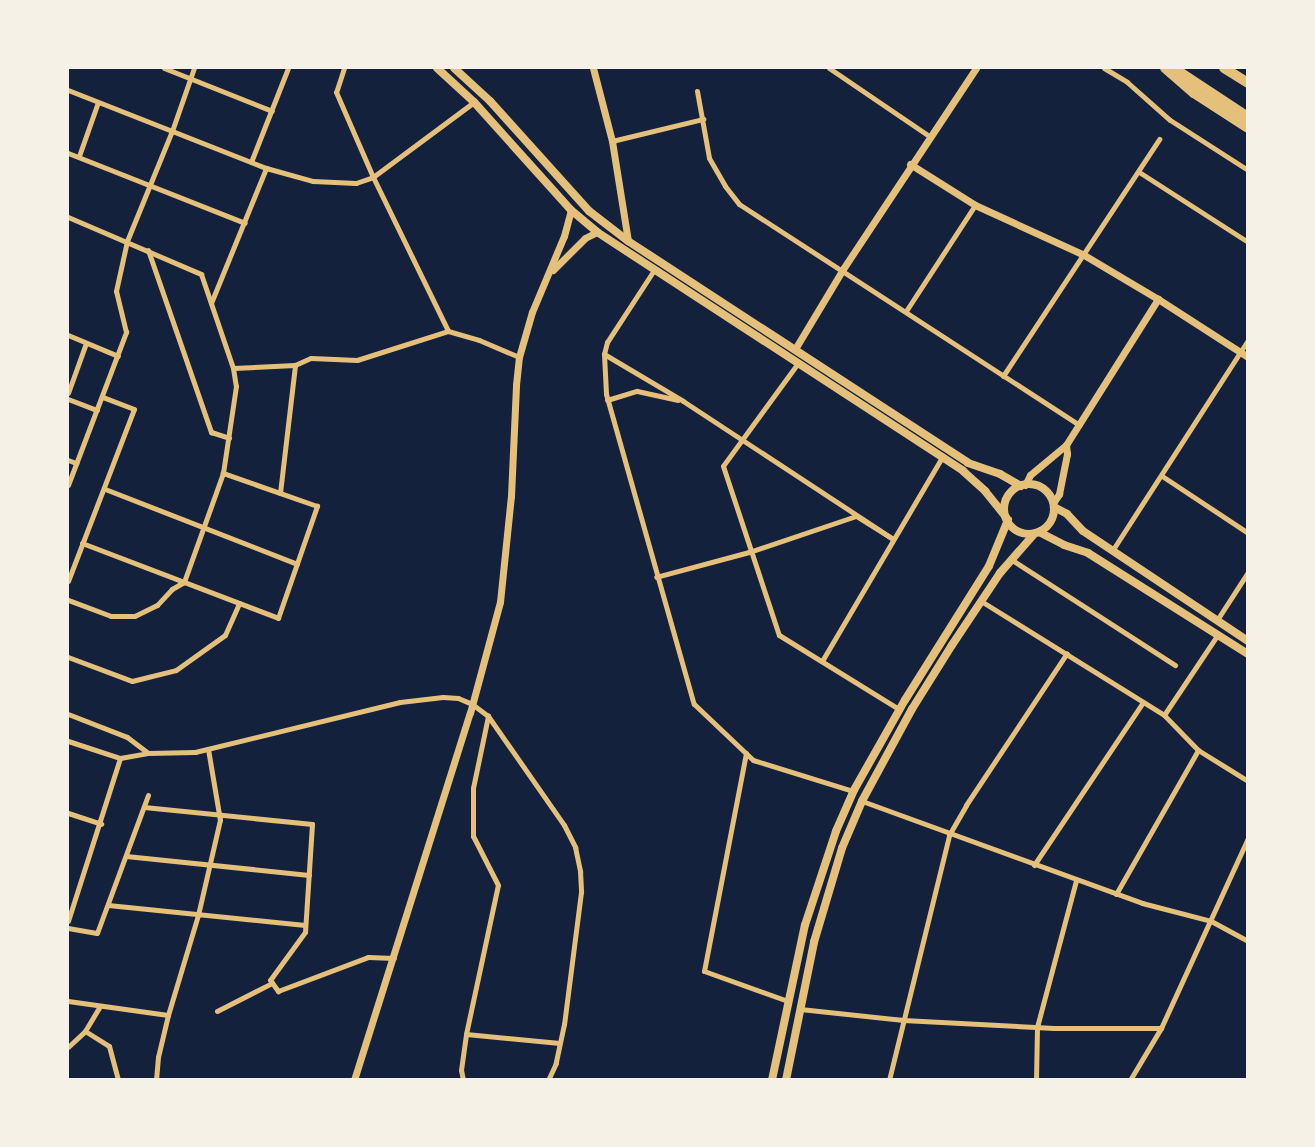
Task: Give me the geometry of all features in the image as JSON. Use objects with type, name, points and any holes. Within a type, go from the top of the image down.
[{"type":"highway","points":[[1165,68],[1194,93],[1248,128]]},
{"type":"highway","points":[[1173,68],[1248,117]]},
{"type":"highway","points":[[1224,68],[1248,83]]},
{"type":"main road","points":[[437,68],[474,102],[571,210],[597,232],[942,457],[986,491],[1016,530],[1037,532],[1065,546],[1089,553],[1219,633],[1248,654]]},
{"type":"main road","points":[[454,68],[489,101],[589,212],[628,241],[969,463],[1023,485],[1042,488],[1048,493],[1053,505],[1050,522],[1037,532],[1012,560],[981,602],[912,709],[862,801],[829,888],[814,942],[786,1080]]},
{"type":"main road","points":[[772,1080],[806,925],[819,880],[853,791],[937,645],[989,566],[1007,518],[1006,500],[1011,493],[1023,485]]},
{"type":"main road","points":[[1053,505],[1083,531],[1248,641]]},
{"type":"street","points":[[164,68],[272,111]]},
{"type":"street","points":[[68,485],[126,332],[116,291],[127,241],[172,130],[194,68]]},
{"type":"street","points":[[251,162],[288,68]]},
{"type":"street","points":[[344,68],[336,92],[373,177],[448,331]]},
{"type":"street","points":[[593,68],[612,141],[628,241]]},
{"type":"street","points":[[830,68],[929,136]]},
{"type":"street","points":[[795,348],[910,164],[976,68]]},
{"type":"street","points":[[1104,68],[1127,82],[1170,120],[1248,170]]},
{"type":"street","points":[[68,90],[266,168],[313,181],[356,183],[373,177],[474,102]]},
{"type":"street","points":[[697,91],[709,158],[725,186],[739,204],[843,269],[1079,425]]},
{"type":"street","points":[[79,156],[98,102]]},
{"type":"street","points":[[612,141],[703,119]]},
{"type":"street","points":[[1003,376],[1159,140]]},
{"type":"street","points":[[68,153],[245,223]]},
{"type":"street","points":[[910,164],[975,205],[1084,255],[1248,357]]},
{"type":"street","points":[[211,303],[266,168]]},
{"type":"street","points":[[1139,172],[1248,242]]},
{"type":"street","points":[[906,311],[975,205]]},
{"type":"street","points":[[354,1080],[472,704],[500,602],[505,567],[519,357],[532,312],[550,274],[571,210]]},
{"type":"street","points":[[68,217],[201,274],[233,368],[236,386],[223,473],[184,582],[171,589],[157,605],[134,616],[111,616],[68,600]]},
{"type":"street","points":[[550,274],[569,252],[585,238],[597,232]]},
{"type":"street","points":[[148,250],[211,432],[229,438]]},
{"type":"street","points":[[654,270],[607,342],[604,354],[607,400],[694,704],[753,760],[853,791]]},
{"type":"street","points":[[1023,485],[1030,475],[1066,445],[1158,299]]},
{"type":"street","points":[[233,368],[295,365],[311,358],[357,360],[448,331],[478,340],[519,357]]},
{"type":"street","points":[[68,335],[118,356]]},
{"type":"street","points":[[1112,551],[1248,340]]},
{"type":"street","points":[[68,393],[86,343]]},
{"type":"street","points":[[604,354],[683,401],[893,539]]},
{"type":"street","points":[[798,363],[723,466],[749,552],[778,635],[899,709]]},
{"type":"street","points":[[280,493],[295,365]]},
{"type":"street","points":[[607,400],[637,391],[683,401]]},
{"type":"street","points":[[68,581],[134,409],[102,397]]},
{"type":"street","points":[[68,399],[97,410]]},
{"type":"street","points":[[1053,505],[1059,494],[1067,454],[1066,445]]},
{"type":"street","points":[[822,661],[942,457]]},
{"type":"street","points":[[68,460],[76,463]]},
{"type":"street","points":[[82,543],[278,618],[317,506],[223,473]]},
{"type":"street","points":[[1162,476],[1248,533]]},
{"type":"street","points":[[105,489],[297,564]]},
{"type":"street","points":[[656,577],[749,552],[856,516],[893,539]]},
{"type":"street","points":[[1012,560],[1175,665]]},
{"type":"street","points":[[1217,620],[1248,573]]},
{"type":"street","points":[[981,602],[1164,715],[1198,750],[1248,781]]},
{"type":"street","points":[[68,657],[132,681],[176,670],[225,635],[239,603]]},
{"type":"street","points":[[1164,715],[1219,633]]},
{"type":"street","points":[[889,1080],[950,835],[966,805],[1067,653]]},
{"type":"street","points":[[68,741],[120,758],[148,753],[208,749],[400,702],[443,697],[458,698],[472,704],[488,716],[564,825],[575,847],[581,892],[560,1043],[556,1063],[548,1080]]},
{"type":"street","points":[[1034,865],[1143,702]]},
{"type":"street","points":[[68,714],[127,737],[148,753]]},
{"type":"street","points":[[463,1080],[460,1070],[466,1034],[498,885],[473,836],[473,788],[488,716]]},
{"type":"street","points":[[156,1080],[168,1015],[211,866],[221,815],[208,749]]},
{"type":"street","points":[[1116,894],[1198,750]]},
{"type":"street","points":[[746,753],[704,971],[788,1000]]},
{"type":"street","points":[[68,921],[101,824],[120,758]]},
{"type":"street","points":[[68,928],[97,933],[148,795]]},
{"type":"street","points":[[862,801],[1116,894],[1211,921],[1248,941]]},
{"type":"street","points":[[144,807],[312,824],[305,932],[270,980],[278,991],[368,957],[394,958]]},
{"type":"street","points":[[68,813],[101,824]]},
{"type":"street","points":[[1130,1080],[1161,1028],[1248,838]]},
{"type":"street","points":[[126,856],[309,875]]},
{"type":"street","points":[[1036,1080],[1037,1027],[1076,880]]},
{"type":"street","points":[[108,905],[305,925]]},
{"type":"street","points":[[217,1011],[272,982]]},
{"type":"street","points":[[68,1001],[168,1015]]},
{"type":"street","points":[[68,1047],[85,1031],[100,1006]]},
{"type":"street","points":[[800,1008],[903,1020],[1037,1027],[1161,1028]]},
{"type":"street","points":[[85,1031],[109,1046],[118,1080]]},
{"type":"street","points":[[466,1034],[560,1043]]}]
